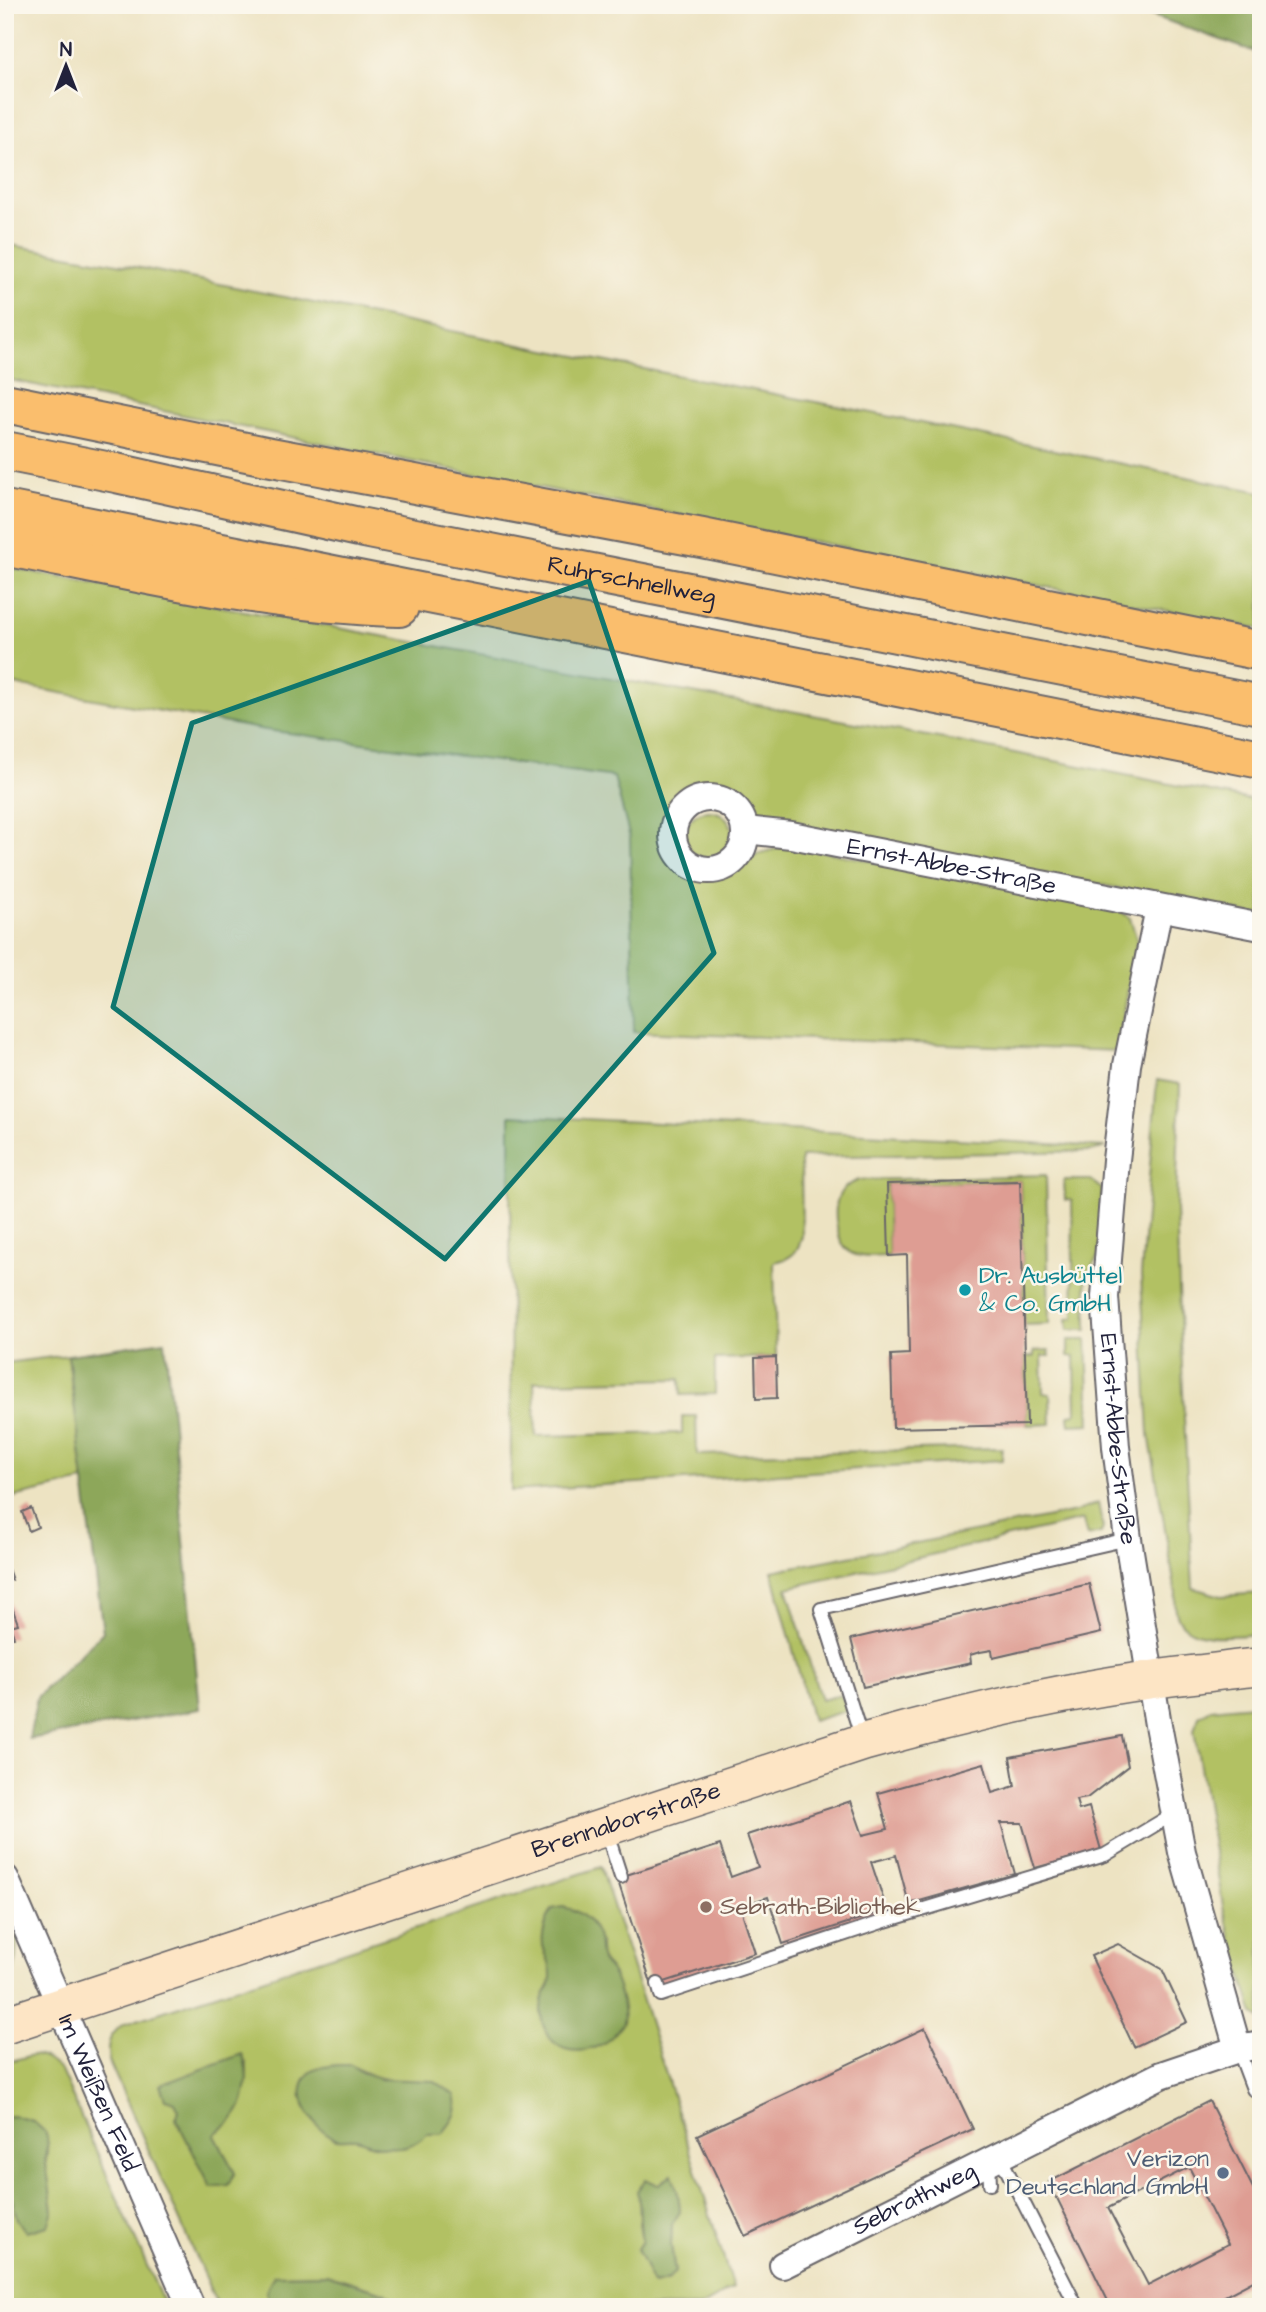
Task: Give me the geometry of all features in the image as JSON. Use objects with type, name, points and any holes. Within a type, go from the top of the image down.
[{"type":"highway","points":[[5,403],[266,456],[716,541],[1261,651]]},
{"type":"highway","name":"Ruhrschnellweg","points":[[5,451],[372,529],[1261,705]]},
{"type":"highway","points":[[5,510],[1261,759]]},
{"type":"highway","points":[[5,546],[248,593],[360,606],[524,613]]},
{"type":"main road","name":"Brennaborstraße","points":[[5,2025],[864,1742],[999,1706],[1081,1690],[1150,1679],[1261,1667]]},
{"type":"street","name":"Ernst-Abbe-Straße","points":[[745,830],[791,835],[1261,927]]},
{"type":"street","name":"Ernst-Abbe-Straße","points":[[1150,1679],[1116,1447],[1105,1297],[1116,1160],[1128,1065],[1159,908]]},
{"type":"street","points":[[1150,1679],[1182,1852],[1249,2047]]},
{"type":"street","name":"Im Weißen Feld","points":[[5,1878],[191,2307]]},
{"type":"street","name":"Sebrathweg","points":[[783,2265],[993,2166],[1161,2075],[1249,2047]]},
{"type":"lane","points":[[864,1742],[821,1609],[1128,1539]]},
{"type":"lane","points":[[659,1990],[1105,1855],[1175,1813]]},
{"type":"lane","points":[[605,1827],[621,1877]]},
{"type":"lane","points":[[1249,2047],[1253,2089],[1261,2089]]},
{"type":"lane","points":[[993,2166],[1077,2307]]},
{"type":"highlighted area","points":[[589,581],[714,953],[445,1259],[113,1007],[192,723]]},
{"type":"green space","points":[[1122,5],[1261,5],[1261,54]]},
{"type":"green space","points":[[5,244],[146,269],[1261,492],[1261,629],[592,498],[5,379]]},
{"type":"green space","points":[[5,567],[944,739],[1261,802],[1261,916],[769,820],[741,802],[710,792],[680,800],[665,824],[667,849],[683,872],[712,880],[757,854],[790,845],[1116,908],[1130,918],[1137,940],[1117,1051],[634,1032],[630,838],[614,777],[266,730],[5,683]]},
{"type":"green space","points":[[709,811],[726,818],[733,835],[726,852],[709,859],[692,852],[685,835],[692,818]]},
{"type":"green space","points":[[1157,1080],[1180,1084],[1176,1209],[1193,1588],[1221,1596],[1261,1593],[1261,1634],[1203,1635],[1181,1623],[1176,1611],[1176,1594],[1149,1434],[1141,1275]]},
{"type":"green space","points":[[510,1115],[1106,1147],[1092,1151],[801,1157],[802,1236],[793,1254],[774,1262],[776,1357],[715,1359],[715,1394],[681,1395],[680,1379],[534,1382],[536,1436],[682,1433],[682,1416],[696,1416],[697,1455],[1002,1448],[1002,1460],[511,1491]]},
{"type":"green space","points":[[1046,1175],[1049,1324],[1024,1325],[1020,1181],[887,1184],[889,1256],[855,1255],[846,1248],[839,1234],[836,1216],[838,1199],[845,1188],[859,1180]]},
{"type":"green space","points":[[1064,1180],[1090,1180],[1102,1189],[1099,1255],[1086,1276],[1087,1330],[1068,1330],[1067,1319],[1074,1318],[1072,1200],[1065,1200]]},
{"type":"green space","points":[[1068,1340],[1087,1340],[1090,1424],[1070,1425],[1069,1415],[1076,1414],[1075,1357],[1068,1356]]},
{"type":"green space","points":[[165,1341],[200,1709],[29,1739],[37,1697],[103,1632],[68,1355]]},
{"type":"green space","points":[[1049,1350],[1050,1356],[1042,1356],[1043,1393],[1050,1394],[1051,1424],[1027,1425],[1025,1357],[1034,1357],[1034,1351]]},
{"type":"green space","points":[[68,1355],[84,1481],[5,1499],[5,1363]]},
{"type":"green space","points":[[1098,1503],[1103,1528],[1101,1533],[1087,1536],[1083,1520],[787,1588],[821,1700],[841,1695],[848,1708],[812,1721],[772,1571],[1076,1512]]},
{"type":"green space","points":[[1261,1704],[1261,2020],[1254,2014],[1235,1956],[1223,1906],[1194,1730],[1199,1716],[1211,1709]]},
{"type":"green space","points":[[601,1867],[733,2288],[700,2307],[519,2307],[493,2299],[456,2307],[403,2307],[386,2293],[326,2274],[275,2275],[266,2291],[270,2307],[218,2307],[109,2061],[110,2041],[122,2025]],"holes":[[[600,1943],[600,1955],[605,1966],[544,1996],[551,1977],[543,1945]],[[247,2063],[246,2087],[241,2104],[232,2119],[214,2134],[234,2173],[179,2110],[175,2101]],[[351,2065],[381,2078],[435,2081],[407,2147],[373,2145],[357,2139],[335,2139],[314,2122],[304,2106]],[[642,2208],[672,2224],[671,2245],[675,2272],[668,2280],[654,2284],[637,2249],[642,2241],[639,2224]]]},
{"type":"green space","points":[[5,1868],[20,1905],[15,1966],[11,1980],[5,1983]]},
{"type":"green space","points":[[563,1907],[576,1911],[594,1929],[602,1959],[618,1988],[624,2017],[617,2031],[609,2039],[600,2045],[578,2051],[568,2050],[550,2038],[544,2027],[541,2011],[551,1976],[543,1945],[544,1931],[552,1909]]},
{"type":"green space","points":[[242,2054],[247,2079],[241,2106],[230,2122],[214,2134],[235,2173],[228,2185],[211,2187],[176,2119],[179,2110],[175,2102],[165,2099],[160,2085]]},
{"type":"green space","points":[[32,2055],[48,2060],[61,2071],[164,2304],[157,2307],[5,2307],[5,2185],[17,2219],[41,2177],[47,2142],[44,2131],[14,2116],[5,2117],[5,2063]]},
{"type":"green space","points":[[338,2065],[351,2065],[380,2079],[435,2081],[455,2095],[457,2107],[454,2116],[442,2134],[427,2134],[416,2143],[401,2147],[386,2147],[358,2139],[334,2138],[312,2119],[303,2102],[302,2092],[303,2083],[311,2072]]},
{"type":"green space","points":[[14,2116],[33,2121],[44,2131],[48,2142],[45,2157],[53,2210],[48,2226],[26,2232],[17,2219],[5,2185],[5,2117]]},
{"type":"green space","points":[[672,2174],[679,2197],[680,2212],[672,2224],[671,2245],[675,2272],[668,2280],[653,2284],[637,2249],[642,2241],[637,2191],[646,2179],[658,2185]]},
{"type":"green space","points":[[326,2274],[386,2293],[403,2307],[270,2307],[266,2291],[274,2275]]},
{"type":"green space","points":[[493,2299],[519,2307],[456,2307],[457,2305]]},
{"type":"building","name":"Dr. Ausbüttel & Co. GmbH","points":[[1020,1181],[1027,1425],[893,1428],[891,1355],[909,1354],[907,1255],[889,1256],[887,1184]]},
{"type":"building","points":[[776,1357],[777,1398],[756,1399],[755,1358]]},
{"type":"building","points":[[31,1508],[38,1527],[29,1531],[22,1512]]},
{"type":"building","points":[[5,1560],[12,1580],[5,1582]]},
{"type":"building","points":[[1089,1584],[1101,1633],[993,1658],[992,1650],[980,1652],[970,1655],[971,1663],[863,1687],[851,1639]]},
{"type":"building","points":[[5,1587],[18,1624],[10,1626],[14,1637],[5,1640]]},
{"type":"building","points":[[1122,1736],[1128,1766],[1087,1798],[1076,1800],[1079,1810],[1089,1807],[1101,1850],[1035,1868],[1022,1823],[1001,1823],[1015,1874],[909,1904],[896,1855],[871,1862],[887,1910],[783,1944],[768,1897],[740,1906],[755,1953],[652,1986],[617,1878],[720,1845],[731,1877],[758,1867],[747,1835],[851,1801],[863,1835],[888,1829],[878,1793],[984,1763],[992,1793],[1015,1786],[1010,1757]]},
{"type":"building","points":[[1118,1944],[1162,1969],[1187,2022],[1134,2047],[1091,1956]]},
{"type":"building","points":[[925,2028],[973,2129],[745,2236],[697,2135]]},
{"type":"building","points":[[1209,2101],[1261,2204],[1261,2277],[1204,2307],[1111,2307],[1049,2182]],"holes":[[[1189,2167],[1228,2244],[1148,2285],[1108,2208]]]},
{"type":"place","name":"Dr. Ausbüttel & Co. GmbH","points":[[965,1290]]},
{"type":"place","name":"Sebrath-Bibliothek","points":[[706,1907]]},
{"type":"place","name":"Verizon Deutschland GmbH","points":[[1223,2173]]}]
